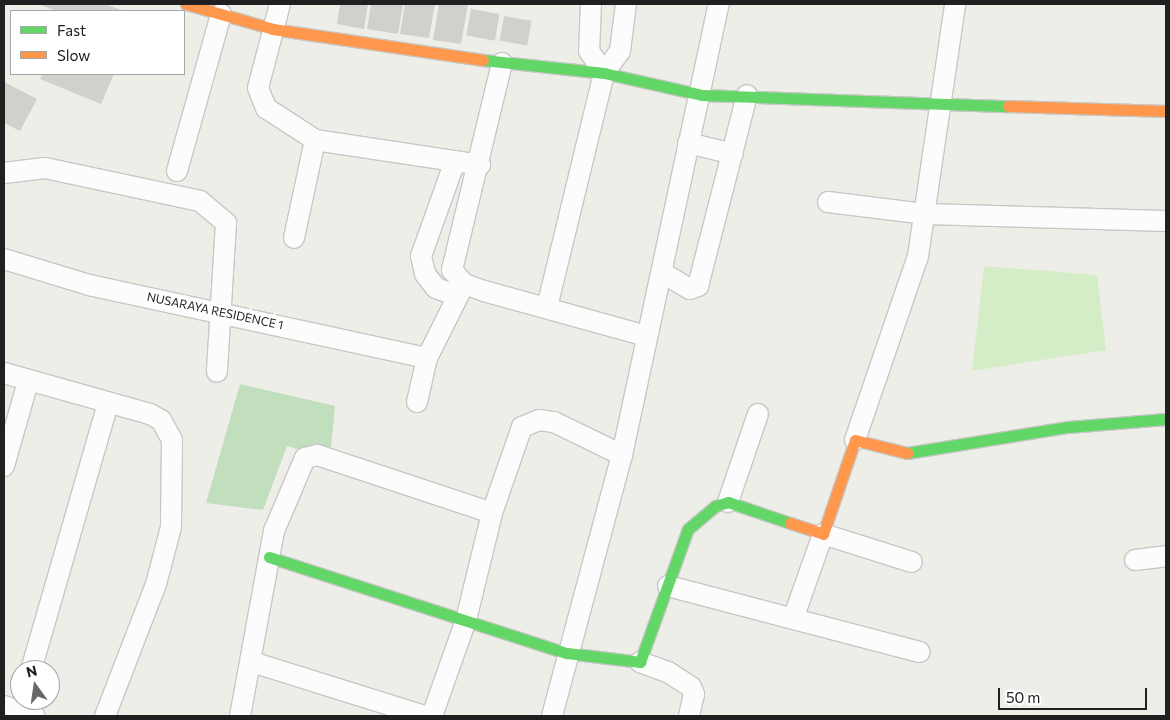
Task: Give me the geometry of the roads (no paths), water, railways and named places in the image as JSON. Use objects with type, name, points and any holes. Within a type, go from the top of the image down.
[{"type":"street","points":[[186,4],[273,28],[502,63],[604,73],[702,95],[747,95],[941,104],[1166,111]]},
{"type":"street","points":[[280,4],[258,98],[266,108],[316,140],[480,165]]},
{"type":"street","points":[[591,4],[589,51],[604,73]]},
{"type":"street","points":[[547,307],[604,73],[620,51],[626,4]]},
{"type":"street","points":[[552,716],[567,653],[622,455],[646,336],[663,273],[688,143],[702,95],[719,4]]},
{"type":"street","points":[[794,616],[916,263],[926,214],[956,4]]},
{"type":"street","points":[[177,171],[221,14]]},
{"type":"street","points":[[461,290],[452,270],[452,263],[480,165],[502,63]]},
{"type":"street","points":[[663,273],[690,289],[698,286],[747,95]]},
{"type":"street","points":[[294,238],[316,140]]},
{"type":"street","points":[[688,143],[733,154]]},
{"type":"street","points":[[455,161],[421,256],[425,274],[436,288],[461,290],[547,307],[646,336]]},
{"type":"street","points":[[4,173],[45,168],[200,201],[226,223],[222,312],[216,372]]},
{"type":"street","points":[[828,202],[926,214],[1166,222]]},
{"type":"street","name":"NUSARAYA RESIDENCE 1","points":[[4,259],[89,285],[222,312],[427,358]]},
{"type":"street","points":[[417,402],[427,358],[461,290]]},
{"type":"street","points":[[4,373],[28,382],[108,403],[161,420],[172,440],[172,527],[156,584],[105,716]]},
{"type":"street","points":[[4,466],[28,382]]},
{"type":"street","points":[[33,660],[108,403]]},
{"type":"street","points":[[728,502],[758,414]]},
{"type":"street","points":[[432,716],[466,620],[492,513],[522,427],[539,420],[554,422],[622,455]]},
{"type":"street","points":[[855,440],[904,453],[1068,427],[1166,420]]},
{"type":"street","points":[[240,716],[252,662],[274,531],[299,465],[314,454],[492,513]]},
{"type":"street","points":[[640,662],[688,529],[715,506],[728,502],[912,562]]},
{"type":"street","points":[[1135,560],[1166,556]]},
{"type":"street","points":[[269,557],[567,653],[640,662],[668,672],[691,687],[694,694],[689,716]]},
{"type":"street","points":[[668,586],[794,616],[919,652]]},
{"type":"street","points":[[252,662],[424,716]]}]
